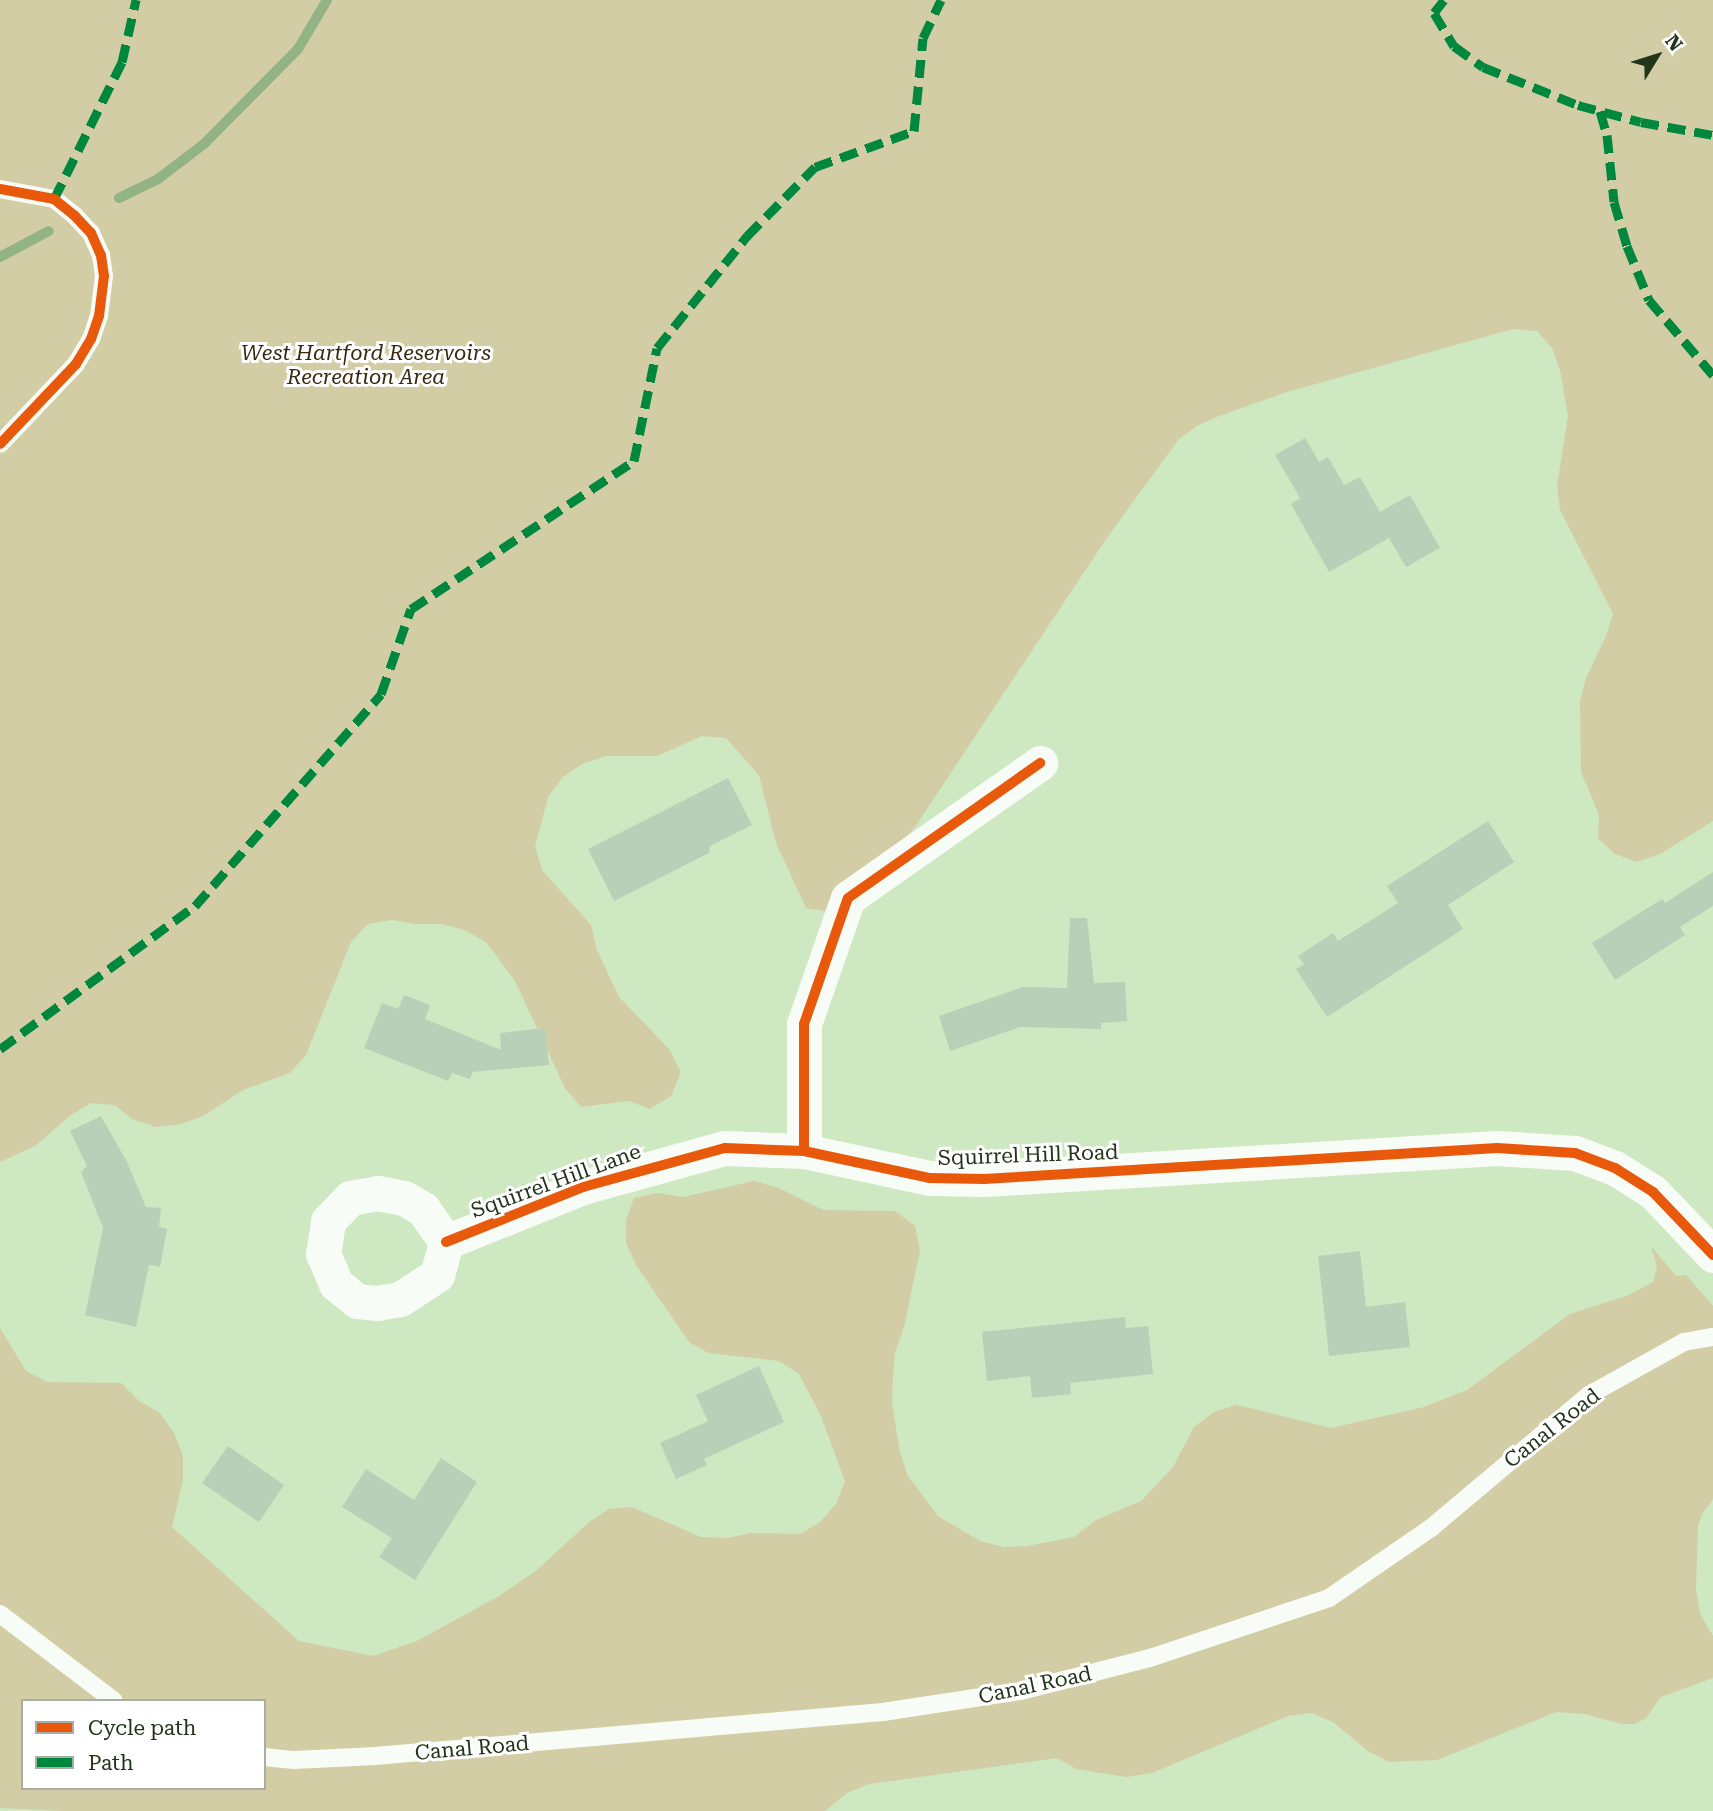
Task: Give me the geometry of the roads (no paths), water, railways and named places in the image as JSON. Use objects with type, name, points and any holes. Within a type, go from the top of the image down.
[{"type":"street","points":[[804,1151],[804,1024],[848,898],[1040,763]]},
{"type":"street","name":"Squirrel Hill Lane","points":[[446,1242],[583,1187],[662,1164],[725,1148],[804,1151]]},
{"type":"street","name":"Squirrel Hill Road","points":[[804,1151],[930,1178],[984,1179],[1497,1148],[1575,1153],[1615,1167],[1653,1192],[1713,1255]]},
{"type":"lane","points":[[0,189],[54,200],[75,215],[91,233],[101,255],[104,276],[99,316],[91,339],[76,364],[0,444]]},
{"type":"lane","name":"Canal Road","points":[[266,1757],[294,1760],[375,1756],[883,1713],[1021,1691],[1153,1657],[1329,1598],[1431,1528],[1589,1395],[1684,1342],[1713,1337]]},
{"type":"lane","points":[[0,1614],[111,1699]]},
{"type":"waterway","points":[[119,198],[158,179],[204,144],[298,49],[327,0]]},
{"type":"waterway","points":[[0,257],[49,231]]},
{"type":"park label","name":"West Hartford Reservoirs Recreation Area","points":[[366,365]]}]
